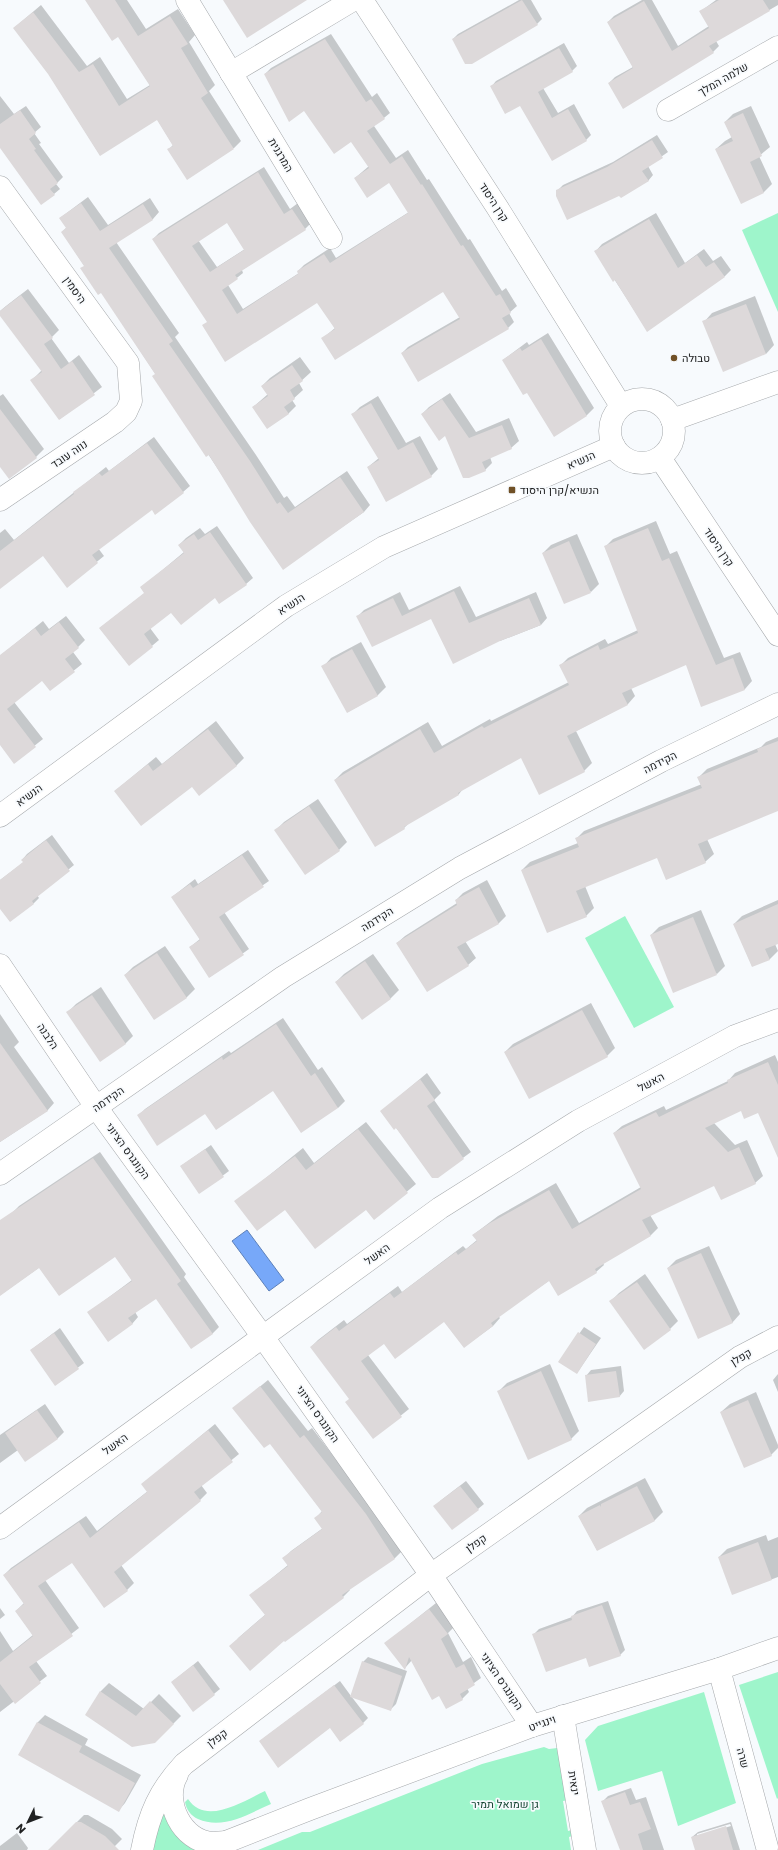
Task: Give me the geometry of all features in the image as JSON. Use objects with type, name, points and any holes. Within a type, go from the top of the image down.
[{"type":"street","name":"המרגנית","points":[[186,0],[331,238]]},
{"type":"street","points":[[231,73],[353,0]]},
{"type":"street","name":"קרן היסוד","points":[[362,0],[497,207],[622,406]]},
{"type":"street","name":"שלמה המלך","points":[[668,110],[778,47]]},
{"type":"street","name":"היסמין","points":[[0,187],[128,363],[131,401]]},
{"type":"street","points":[[672,420],[778,382]]},
{"type":"street","points":[[647,399],[658,403],[666,410],[672,420],[674,429],[673,440],[668,450],[660,458],[652,462],[641,463],[630,461],[620,455],[610,437],[614,415],[622,406],[636,400],[647,399]]},
{"type":"street","name":"נווה עובד","points":[[0,500],[116,422],[126,412],[131,401]]},
{"type":"street","name":"הנשיא","points":[[0,816],[286,606],[384,547],[614,446]]},
{"type":"street","name":"קרן היסוד","points":[[660,458],[778,635]]},
{"type":"street","name":"הקידמה","points":[[0,1174],[283,977],[460,868],[661,761],[778,704]]},
{"type":"street","name":"הלבנה","points":[[0,965],[96,1107]]},
{"type":"street","name":"האשל","points":[[0,1528],[440,1208],[578,1121],[735,1036],[778,1020]]},
{"type":"street","name":"הקונגרס הציוני","points":[[96,1107],[263,1337],[431,1574],[532,1726]]},
{"type":"street","name":"קפלן","points":[[142,1850],[147,1826],[157,1800],[170,1779],[184,1764],[431,1574],[740,1357],[778,1337]]},
{"type":"street","name":"וינגייט","points":[[224,1847],[310,1809],[532,1726],[719,1669],[778,1648]]},
{"type":"street","name":"שרה","points":[[719,1669],[767,1847]]},
{"type":"street","name":"ינאית","points":[[563,1716],[585,1850]]},
{"type":"street","name":"קפלן","points":[[184,1764],[175,1779],[172,1793],[172,1802],[175,1813],[187,1830],[200,1839],[224,1847]]},
{"type":"green space","points":[[778,213],[778,312],[742,230]]},
{"type":"green space","points":[[625,916],[674,1007],[634,1028],[585,938]]},
{"type":"green space","points":[[778,1672],[778,1798],[777,1799],[739,1685]]},
{"type":"green space","points":[[704,1692],[736,1803],[678,1826],[662,1771],[598,1791],[585,1740],[598,1726]]},
{"type":"green space","name":"גן שמואל תמיר","points":[[544,1747],[549,1749],[557,1748],[559,1750],[569,1800],[563,1801],[568,1831],[575,1829],[576,1835],[569,1837],[571,1850],[258,1850],[302,1832],[310,1832],[482,1764]]},
{"type":"green space","points":[[265,1791],[271,1804],[226,1822],[207,1822],[198,1819],[189,1812],[185,1802],[188,1799],[196,1807],[205,1811],[214,1811],[236,1805]]},
{"type":"green space","points":[[162,1805],[201,1850],[150,1850]]},
{"type":"water","points":[[247,1230],[284,1280],[269,1291],[232,1241]]},
{"type":"building","points":[[85,0],[115,0],[138,36],[170,16],[188,44],[181,48],[208,93],[201,98],[234,149],[187,180],[167,149],[173,146],[157,120],[100,156],[48,74],[13,28],[33,12],[79,72],[93,64],[119,106],[150,86],[118,37],[112,41]]},
{"type":"building","points":[[223,0],[307,0],[247,38]]},
{"type":"building","points":[[522,0],[538,25],[472,64],[465,64],[452,39]]},
{"type":"building","points":[[719,0],[763,0],[770,11],[709,46],[714,53],[623,109],[608,83],[633,68],[607,22],[644,1],[672,51],[709,28],[699,11]]},
{"type":"building","points":[[325,39],[366,102],[371,99],[385,119],[367,131],[390,164],[402,156],[496,296],[500,294],[511,313],[502,318],[509,329],[418,382],[401,353],[460,319],[443,292],[335,360],[321,338],[335,329],[317,303],[225,362],[202,325],[207,322],[152,239],[258,172],[284,214],[292,209],[306,230],[235,275],[238,279],[222,290],[237,314],[298,274],[297,271],[324,254],[330,263],[408,213],[389,183],[367,198],[354,178],[369,168],[351,142],[334,154],[304,111],[289,122],[264,74]],"holes":[[[227,223],[244,250],[210,272],[192,246]]]},
{"type":"building","points":[[559,48],[573,72],[538,92],[552,118],[568,109],[587,141],[552,161],[520,106],[505,114],[490,86]]},
{"type":"building","points":[[20,110],[36,133],[29,139],[36,149],[34,150],[58,183],[50,189],[55,195],[41,205],[0,148],[0,124]]},
{"type":"building","points":[[743,113],[762,156],[750,162],[764,193],[741,204],[715,149],[733,141],[724,122]]},
{"type":"building","points":[[652,140],[663,158],[642,171],[649,181],[621,198],[619,196],[567,220],[556,196],[556,190],[607,167]]},
{"type":"building","points":[[81,203],[100,231],[143,204],[153,220],[109,248],[173,341],[169,344],[250,461],[277,504],[280,502],[288,513],[340,477],[364,512],[283,570],[250,522],[209,455],[206,457],[152,376],[155,374],[101,293],[98,295],[80,268],[84,266],[61,232],[66,228],[59,218]]},
{"type":"building","points":[[649,219],[678,268],[697,255],[706,267],[714,262],[725,277],[647,332],[615,280],[613,282],[594,251]]},
{"type":"building","points":[[21,295],[53,338],[44,344],[61,369],[72,361],[95,395],[59,420],[30,380],[42,372],[0,316],[0,311]]},
{"type":"building","points":[[746,304],[766,354],[723,372],[702,321]]},
{"type":"building","points":[[541,339],[587,416],[554,437],[527,393],[523,395],[502,360],[520,348],[522,351]]},
{"type":"building","points":[[292,365],[303,381],[290,390],[295,399],[284,407],[289,414],[267,429],[252,407],[268,396],[261,386]]},
{"type":"building","points":[[442,399],[469,438],[502,425],[512,449],[482,462],[486,471],[469,478],[463,478],[445,436],[439,441],[421,414]]},
{"type":"building","points":[[371,403],[398,450],[413,442],[432,477],[386,502],[367,467],[379,460],[351,414]]},
{"type":"building","points":[[0,409],[37,458],[9,479],[0,467]]},
{"type":"building","points":[[147,443],[184,493],[155,515],[152,510],[92,555],[98,563],[67,588],[43,556],[0,589],[0,551],[74,494],[73,492],[99,473],[102,476]]},
{"type":"building","points":[[648,528],[662,561],[669,558],[716,665],[733,658],[745,690],[701,707],[686,665],[622,693],[628,705],[567,736],[585,772],[539,795],[521,758],[458,793],[459,795],[404,827],[405,829],[375,847],[334,780],[420,729],[434,753],[482,726],[484,728],[569,685],[559,665],[598,645],[600,650],[638,633],[604,546]]},
{"type":"building","points":[[210,532],[247,585],[219,604],[215,598],[181,625],[171,613],[144,634],[153,647],[129,666],[99,628],[144,593],[140,587],[184,553],[178,545],[194,534],[198,540]]},
{"type":"building","points":[[569,541],[591,593],[564,604],[542,553]]},
{"type":"building","points":[[454,591],[469,623],[529,598],[541,625],[500,641],[453,664],[431,619],[372,647],[356,616],[393,598],[402,616]]},
{"type":"building","points":[[59,622],[79,648],[65,659],[75,672],[50,691],[42,681],[7,709],[36,747],[14,764],[0,745],[0,655],[35,628],[41,636]]},
{"type":"building","points":[[352,649],[378,696],[347,713],[321,666]]},
{"type":"building","points":[[208,729],[237,766],[199,796],[192,787],[141,826],[114,791],[148,764],[153,771]]},
{"type":"building","points":[[778,741],[778,811],[698,844],[706,863],[666,880],[657,858],[576,891],[587,917],[547,933],[521,870],[579,847],[575,838],[702,788],[697,777],[758,752],[757,749]]},
{"type":"building","points":[[309,806],[340,851],[305,875],[274,830]]},
{"type":"building","points":[[46,840],[70,871],[32,901],[34,904],[10,922],[0,909],[0,880],[23,862],[21,860]]},
{"type":"building","points":[[242,855],[264,887],[219,917],[244,955],[209,978],[189,947],[200,940],[171,897],[190,884],[193,888]]},
{"type":"building","points":[[479,887],[499,924],[457,947],[469,966],[427,992],[396,943],[457,905],[455,900]]},
{"type":"building","points":[[778,904],[778,944],[765,949],[770,960],[752,967],[733,924]]},
{"type":"building","points":[[693,917],[717,975],[673,993],[650,935]]},
{"type":"building","points":[[157,953],[187,998],[154,1020],[124,975]]},
{"type":"building","points":[[365,961],[391,999],[362,1020],[335,982]]},
{"type":"building","points":[[92,995],[126,1044],[100,1062],[66,1012]]},
{"type":"building","points":[[582,1010],[608,1057],[529,1099],[504,1052]]},
{"type":"building","points":[[276,1024],[311,1076],[315,1073],[338,1108],[301,1133],[273,1091],[216,1130],[205,1114],[157,1146],[137,1115],[222,1057],[223,1060]]},
{"type":"building","points":[[0,1043],[48,1111],[0,1142]]},
{"type":"building","points":[[768,1062],[778,1085],[778,1158],[758,1113],[744,1119],[741,1111],[705,1128],[728,1152],[739,1147],[756,1184],[721,1200],[714,1186],[642,1220],[651,1236],[595,1269],[597,1273],[558,1296],[549,1281],[491,1323],[493,1326],[464,1348],[444,1322],[395,1359],[384,1344],[361,1361],[402,1417],[373,1439],[345,1402],[349,1399],[310,1347],[336,1327],[339,1331],[390,1293],[394,1298],[456,1252],[458,1255],[477,1241],[472,1235],[490,1223],[549,1190],[572,1229],[641,1189],[613,1133],[656,1112],[659,1117],[728,1083],[727,1080]]},
{"type":"building","points":[[420,1079],[435,1100],[427,1106],[464,1159],[438,1178],[432,1178],[396,1128],[394,1130],[380,1111]]},
{"type":"building","points":[[358,1129],[408,1193],[374,1220],[366,1210],[315,1249],[285,1210],[257,1231],[234,1201],[295,1156],[306,1170]]},
{"type":"building","points":[[205,1149],[224,1177],[199,1194],[180,1166]]},
{"type":"building","points":[[93,1158],[181,1281],[177,1284],[213,1334],[191,1349],[156,1299],[128,1318],[133,1324],[108,1342],[87,1312],[132,1281],[115,1257],[59,1296],[39,1268],[0,1296],[0,1220]]},
{"type":"building","points":[[701,1253],[733,1323],[698,1339],[667,1268]]},
{"type":"building","points":[[637,1282],[671,1330],[644,1350],[609,1301]]},
{"type":"building","points":[[578,1332],[596,1344],[577,1374],[558,1362]]},
{"type":"building","points":[[54,1333],[79,1369],[55,1386],[30,1350]]},
{"type":"building","points":[[541,1371],[572,1440],[528,1460],[497,1391]]},
{"type":"building","points":[[616,1371],[620,1397],[588,1402],[585,1375]]},
{"type":"building","points":[[260,1386],[300,1438],[304,1435],[366,1514],[395,1559],[342,1595],[344,1598],[285,1642],[284,1641],[250,1671],[229,1646],[265,1615],[249,1595],[288,1566],[282,1558],[322,1529],[314,1518],[322,1512],[270,1444],[264,1448],[232,1408]]},
{"type":"building","points":[[748,1400],[772,1456],[744,1468],[720,1412]]},
{"type":"building","points":[[37,1410],[58,1439],[25,1462],[5,1433]]},
{"type":"building","points":[[208,1430],[233,1462],[194,1492],[201,1501],[114,1572],[128,1591],[104,1608],[72,1563],[38,1586],[73,1636],[29,1667],[41,1683],[15,1704],[0,1684],[0,1662],[33,1636],[15,1611],[24,1604],[3,1575],[79,1522],[90,1538],[147,1492],[141,1484]]},
{"type":"building","points":[[460,1486],[479,1510],[452,1530],[433,1506]]},
{"type":"building","points":[[637,1486],[655,1521],[597,1551],[578,1516],[600,1505],[601,1507],[601,1504]]},
{"type":"building","points":[[758,1542],[772,1580],[732,1595],[718,1557]]},
{"type":"building","points":[[602,1605],[621,1656],[589,1667],[586,1658],[546,1672],[532,1634],[572,1620],[571,1616]]},
{"type":"building","points":[[429,1609],[448,1634],[441,1639],[456,1668],[464,1664],[475,1685],[460,1694],[463,1700],[446,1709],[439,1696],[432,1700],[409,1657],[405,1670],[384,1643]]},
{"type":"building","points":[[362,1661],[402,1676],[391,1711],[350,1697]]},
{"type":"building","points":[[193,1665],[215,1695],[193,1712],[171,1682]]},
{"type":"building","points":[[334,1685],[364,1724],[340,1742],[330,1728],[278,1768],[259,1741]]},
{"type":"building","points":[[100,1691],[136,1716],[150,1701],[174,1724],[155,1743],[132,1747],[85,1715]]},
{"type":"building","points":[[37,1722],[82,1746],[79,1752],[135,1783],[119,1812],[18,1755]]},
{"type":"building","points":[[625,1792],[630,1805],[640,1802],[651,1829],[638,1834],[643,1850],[620,1850],[601,1801]]},
{"type":"building","points":[[76,1822],[81,1822],[105,1836],[119,1850],[48,1850]]},
{"type":"building","points":[[726,1826],[733,1850],[695,1850],[691,1837]]},
{"type":"place","name":"טבולה","points":[[674,358]]},
{"type":"place","name":"הנשיא/קרן היסוד","points":[[512,490]]}]
